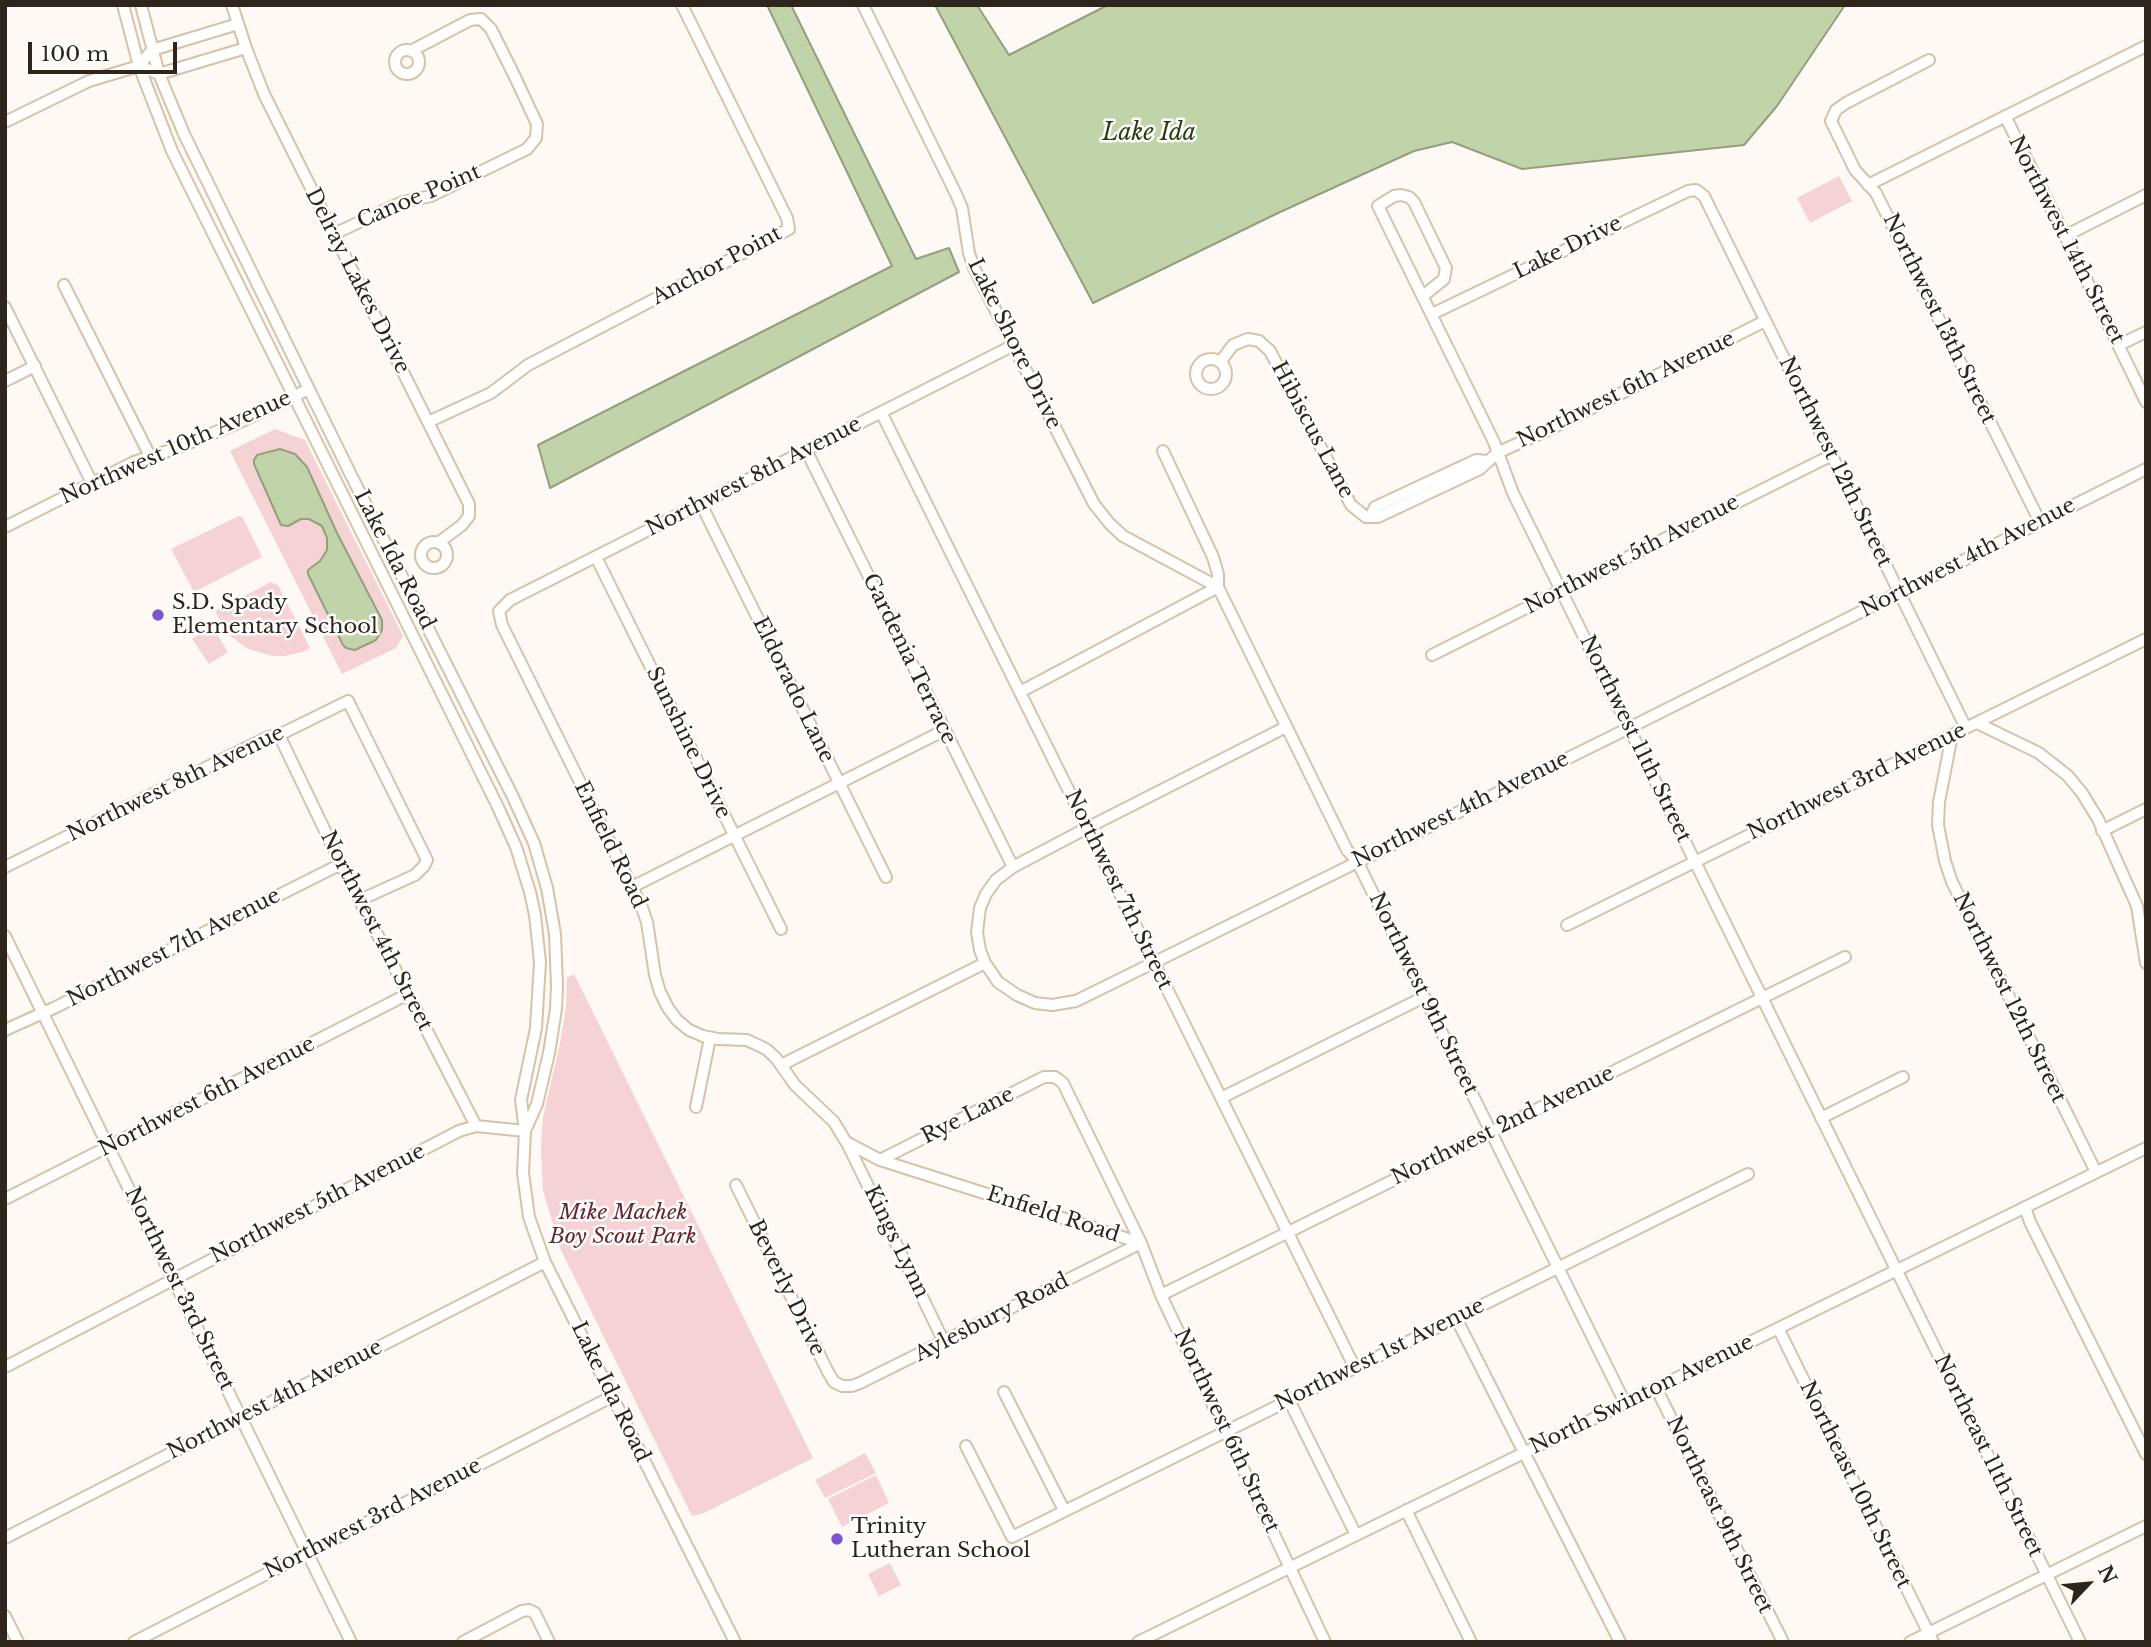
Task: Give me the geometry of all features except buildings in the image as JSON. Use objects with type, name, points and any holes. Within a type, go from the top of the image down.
[{"type":"street","name":"Lake Ida Road","points":[[122,5],[139,66],[172,151],[516,847],[530,892],[537,926],[540,962],[536,1028],[521,1100],[525,1131],[523,1160],[526,1202],[533,1230],[545,1262],[734,1642]]},
{"type":"street","name":"Lake Ida Road","points":[[141,5],[159,74],[184,134],[534,843],[547,888],[555,934],[557,986],[553,1032],[546,1066],[537,1104],[525,1131]]},
{"type":"street","name":"Delray Lakes Drive","points":[[232,5],[246,48],[274,115],[469,504],[469,516],[462,525],[438,543]]},
{"type":"street","name":"Anchor Point","points":[[428,422],[491,393],[528,365],[789,229],[787,218],[682,5]]},
{"type":"street","name":"Lake Shore Drive","points":[[863,5],[956,194],[974,268],[1098,511],[1124,536],[1218,587]]},
{"type":"street","name":"Canoe Point","points":[[334,234],[402,202],[431,196],[527,149],[536,138],[537,124],[491,29],[481,19],[470,20],[411,51]]},
{"type":"street","points":[[5,122],[89,81],[139,66],[152,50],[238,24]]},
{"type":"street","points":[[1868,184],[2146,46]]},
{"type":"street","points":[[139,66],[159,74],[246,48]]},
{"type":"street","name":"Northwest 13th Street","points":[[1929,60],[1846,103],[1836,110],[1831,121],[1856,170],[1876,193],[2040,522]]},
{"type":"street","name":"Northwest 14th Street","points":[[2005,116],[2146,402]]},
{"type":"street","name":"Lake Drive","points":[[1432,314],[1688,191],[1696,190],[1704,196]]},
{"type":"street","points":[[2065,236],[2146,195]]},
{"type":"street","name":"Northwest 11th Street","points":[[1423,296],[1444,279],[1446,268],[1418,209],[1409,197],[1394,196],[1378,206],[1494,442],[1513,492],[1897,1270]]},
{"type":"street","name":"Northwest 12th Street","points":[[1704,196],[1899,592],[1971,725]]},
{"type":"street","points":[[64,285],[150,456]]},
{"type":"street","points":[[5,307],[92,483]]},
{"type":"street","name":"Northwest 6th Avenue","points":[[1371,516],[1378,517],[1480,469],[1497,453],[1765,321]]},
{"type":"street","points":[[2119,345],[2146,332]]},
{"type":"street","name":"Hibiscus Lane","points":[[1221,361],[1233,345],[1248,340],[1259,341],[1270,351],[1351,505],[1366,517],[1371,516]]},
{"type":"street","name":"Northwest 8th Avenue","points":[[499,611],[510,600],[1012,346]]},
{"type":"street","points":[[5,381],[35,366]]},
{"type":"street","name":"Northwest 10th Avenue","points":[[5,527],[150,456],[238,423],[309,389]]},
{"type":"street","name":"Northwest 7th Street","points":[[881,412],[1355,1368]]},
{"type":"street","name":"Gardenia Terrace","points":[[806,450],[1013,867]]},
{"type":"street","name":"Northwest 9th Street","points":[[1163,451],[1213,557],[1218,574],[1218,587],[1625,1403]]},
{"type":"street","name":"Northwest 5th Avenue","points":[[1432,655],[1832,455]]},
{"type":"street","name":"Northwest 4th Avenue","points":[[985,963],[998,982],[1035,1003],[1052,1005],[1076,1001],[2146,469]]},
{"type":"street","name":"Eldorado Lane","points":[[701,504],[886,877]]},
{"type":"street","name":"Sunshine Drive","points":[[596,557],[781,929]]},
{"type":"street","points":[[1020,692],[1218,587]]},
{"type":"street","name":"Enfield Road","points":[[499,611],[502,625],[632,887],[647,922],[655,975],[668,1009],[683,1026],[710,1038],[740,1039],[754,1042],[766,1049],[795,1085],[834,1122],[846,1142],[880,1160],[1141,1243]]},
{"type":"street","name":"Northwest 3rd Avenue","points":[[1567,925],[2146,639]]},
{"type":"street","points":[[419,647],[446,661]]},
{"type":"street","name":"Northwest 8th Avenue","points":[[5,867],[268,737],[279,735],[348,701],[426,860],[415,875],[360,900]]},
{"type":"street","points":[[1971,725],[2026,745],[2057,766],[2082,793],[2098,819],[2137,906],[2146,963]]},
{"type":"street","points":[[781,1065],[985,963],[976,932],[980,908],[996,880],[1013,867],[1286,727]]},
{"type":"street","points":[[632,887],[945,730]]},
{"type":"street","name":"Northwest 4th Street","points":[[279,735],[341,864],[476,1126]]},
{"type":"street","name":"Northwest 12th Street","points":[[1952,735],[1939,802],[1939,832],[1945,862],[1952,882],[2096,1172]]},
{"type":"street","points":[[2102,831],[2146,809]]},
{"type":"street","points":[[505,821],[521,814]]},
{"type":"street","name":"Northwest 7th Avenue","points":[[5,1030],[341,864]]},
{"type":"street","name":"Northwest 3rd Street","points":[[5,936],[351,1642]]},
{"type":"street","name":"Northwest 2nd Avenue","points":[[1161,1295],[1845,957]]},
{"type":"street","name":"Northwest 6th Avenue","points":[[5,1199],[408,994]]},
{"type":"street","points":[[1221,1098],[1424,997]]},
{"type":"street","points":[[696,1107],[710,1038]]},
{"type":"street","name":"Rye Lane","points":[[880,1160],[1044,1077],[1055,1077]]},
{"type":"street","name":"Northwest 6th Street","points":[[1055,1077],[1063,1083],[1141,1243],[1161,1295],[1325,1642]]},
{"type":"street","points":[[1821,1118],[1903,1077]]},
{"type":"street","name":"Northwest 5th Avenue","points":[[5,1367],[458,1131],[476,1126],[525,1131]]},
{"type":"street","name":"Kings Lynn","points":[[846,1142],[944,1342]]},
{"type":"street","name":"North Swinton Avenue","points":[[1139,1641],[2146,1147]]},
{"type":"street","name":"Northwest 1st Avenue","points":[[966,1446],[1012,1536],[1748,1174]]},
{"type":"street","name":"Beverly Drive","points":[[736,1185],[828,1372],[835,1382],[842,1386]]},
{"type":"street","points":[[2025,1207],[2146,1454]]},
{"type":"street","name":"Aylesbury Road","points":[[842,1386],[860,1383],[1141,1243]]},
{"type":"street","name":"Northwest 4th Avenue","points":[[5,1538],[545,1262]]},
{"type":"street","name":"Northeast 11th Street","points":[[1897,1270],[2080,1642]]},
{"type":"street","points":[[1456,1318],[1620,1642]]},
{"type":"street","name":"Northeast 10th Street","points":[[1778,1328],[1931,1637]]},
{"type":"street","name":"Northeast 9th Street","points":[[1656,1388],[1783,1642]]},
{"type":"street","points":[[1004,1392],[1064,1510]]},
{"type":"street","name":"Northwest 3rd Avenue","points":[[134,1642],[613,1396]]},
{"type":"street","points":[[1289,1400],[1356,1535]]},
{"type":"street","points":[[1406,1510],[1471,1642]]},
{"type":"street","points":[[1910,1642],[1931,1637],[2046,1575],[2146,1526]]},
{"type":"street","points":[[463,1642],[529,1609],[535,1613],[549,1642]]},
{"type":"street","points":[[5,1616],[18,1642]]},
{"type":"green space","points":[[1839,176],[1852,201],[1810,223],[1797,198]]},
{"type":"green space","points":[[275,429],[305,440],[403,636],[396,648],[342,674],[230,451]]},
{"type":"green space","points":[[239,516],[243,518],[262,557],[194,592],[171,549]]},
{"type":"green space","points":[[271,582],[278,585],[310,648],[303,652],[273,656],[248,649],[228,634],[215,611]]},
{"type":"green space","points":[[212,626],[228,652],[209,664],[192,639]]},
{"type":"green space","name":"Mike Machek Boy Scout Park","points":[[574,974],[813,1458],[704,1513],[692,1516],[560,1248],[543,1190],[543,1117],[560,1044],[567,978]]},
{"type":"green space","points":[[865,1453],[876,1473],[825,1498],[815,1480]]},
{"type":"green space","points":[[876,1475],[889,1503],[842,1527],[828,1499]]},
{"type":"green space","points":[[890,1563],[901,1585],[879,1596],[868,1574]]},
{"type":"water","points":[[767,5],[791,5],[916,259],[949,248],[959,272],[550,488],[538,445],[892,266]]},
{"type":"water","name":"Lake Ida","points":[[935,5],[977,5],[1009,55],[1108,5],[1845,5],[1777,106],[1744,145],[1522,169],[1452,142],[1414,151],[1278,213],[1093,303]]},
{"type":"water","points":[[280,449],[295,454],[307,467],[337,533],[382,620],[382,630],[376,640],[355,650],[343,645],[308,574],[308,570],[320,561],[327,550],[327,538],[322,526],[309,519],[301,519],[288,526],[281,525],[254,464],[257,455]]},
{"type":"place","name":"S.D. Spady Elementary School","points":[[158,615]]},
{"type":"place","name":"Trinity Lutheran School","points":[[837,1539]]}]
